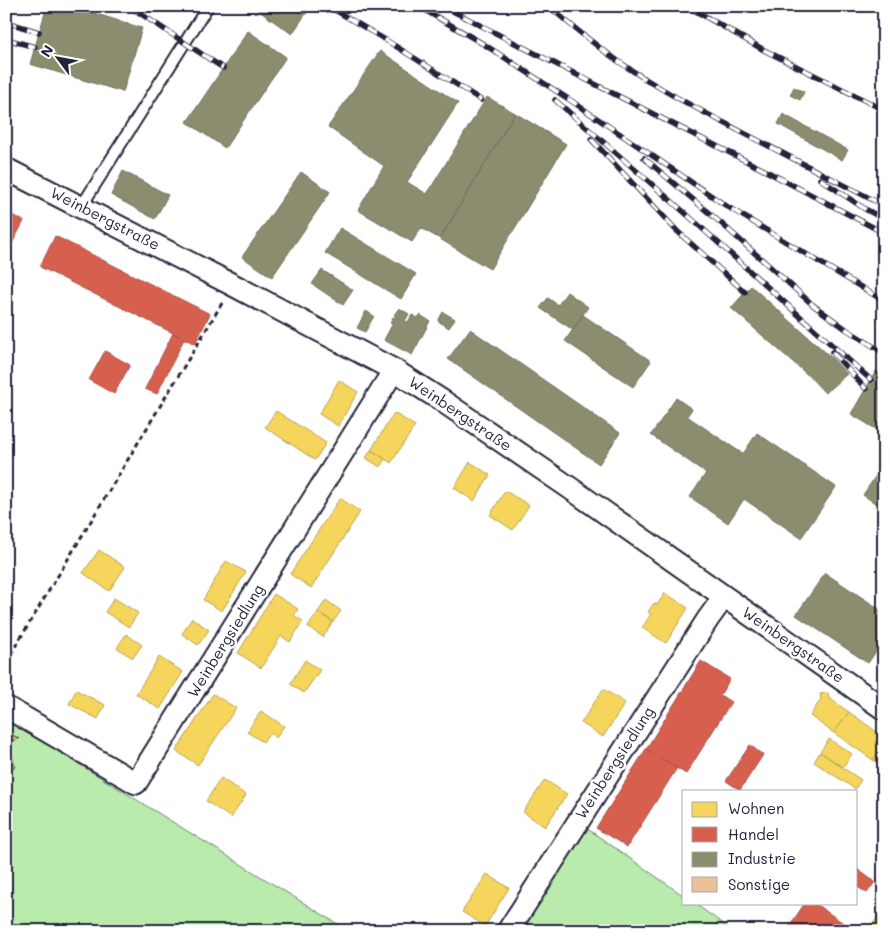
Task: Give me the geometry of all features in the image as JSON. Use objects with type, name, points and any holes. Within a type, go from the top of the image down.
[{"type":"street","name":"Weinbergstraße","points":[[6,169],[394,370],[570,488],[884,709]]},
{"type":"street","name":"Weinbergsiedlung","points":[[6,707],[136,783],[394,370]]},
{"type":"street","name":"Weinbergsiedlung","points":[[508,931],[724,597]]},
{"type":"lane","points":[[81,207],[208,6]]},
{"type":"path","points":[[6,662],[233,285]]},
{"type":"green space","points":[[6,719],[349,931],[6,931]]},
{"type":"green space","points":[[585,827],[682,895],[682,904],[695,904],[733,931],[520,931]]},
{"type":"building: Wohnen","points":[[339,380],[358,392],[338,426],[319,414]]},
{"type":"building: Wohnen","points":[[276,411],[326,443],[315,460],[265,427]]},
{"type":"building: Wohnen","points":[[394,413],[415,426],[391,463],[371,450]]},
{"type":"building: Wohnen","points":[[371,450],[385,459],[380,467],[366,458]]},
{"type":"building: Wohnen","points":[[470,462],[490,475],[474,501],[454,488]]},
{"type":"building: Wohnen","points":[[505,491],[529,505],[513,530],[490,515]]},
{"type":"building: Wohnen","points":[[340,498],[360,512],[311,588],[290,574]]},
{"type":"building: Wohnen","points":[[99,550],[125,567],[109,591],[83,573]]},
{"type":"building: Wohnen","points":[[226,561],[246,572],[222,611],[203,600]]},
{"type":"building: Wohnen","points":[[665,593],[688,608],[666,643],[642,628],[651,614],[648,612],[654,603],[657,605]]},
{"type":"building: Wohnen","points":[[274,594],[298,609],[294,616],[303,621],[290,642],[281,636],[261,668],[238,653]]},
{"type":"building: Wohnen","points":[[114,598],[138,613],[129,627],[105,612]]},
{"type":"building: Wohnen","points":[[326,600],[341,611],[333,622],[318,612]]},
{"type":"building: Wohnen","points":[[318,612],[333,622],[323,637],[308,627]]},
{"type":"building: Wohnen","points":[[192,618],[209,630],[198,645],[182,634]]},
{"type":"building: Wohnen","points":[[126,634],[142,645],[133,658],[117,648]]},
{"type":"building: Wohnen","points":[[159,657],[183,672],[160,709],[136,694]]},
{"type":"building: Wohnen","points":[[305,660],[320,670],[304,693],[290,684]]},
{"type":"building: Wohnen","points":[[603,689],[625,703],[603,737],[581,723]]},
{"type":"building: Wohnen","points":[[76,690],[105,705],[98,719],[69,704]]},
{"type":"building: Wohnen","points":[[828,693],[829,698],[849,712],[834,733],[810,716],[821,699],[820,694]]},
{"type":"building: Wohnen","points":[[213,694],[236,708],[198,765],[176,751]]},
{"type":"building: Wohnen","points":[[261,711],[284,726],[276,738],[269,733],[263,742],[247,732]]},
{"type":"building: Wohnen","points":[[849,712],[884,737],[884,745],[873,760],[834,733]]},
{"type":"building: Wohnen","points":[[829,739],[852,754],[843,767],[820,752]]},
{"type":"building: Wohnen","points":[[884,745],[884,768],[873,760]]},
{"type":"building: Wohnen","points":[[820,752],[861,780],[855,789],[814,762]]},
{"type":"building: Wohnen","points":[[221,778],[246,795],[231,818],[206,801]]},
{"type":"building: Wohnen","points":[[545,780],[567,794],[545,827],[523,812]]},
{"type":"building: Wohnen","points":[[884,796],[884,807],[879,804]]},
{"type":"building: Wohnen","points":[[487,874],[509,888],[485,926],[462,912]]},
{"type":"building: Wohnen","points":[[881,912],[884,914],[884,931],[868,931]]},
{"type":"building: Handel","points":[[6,212],[24,221],[7,253],[6,253]]},
{"type":"building: Handel","points":[[55,236],[210,314],[195,344],[40,267]]},
{"type":"building: Handel","points":[[173,333],[184,339],[157,394],[145,389]]},
{"type":"building: Handel","points":[[105,351],[130,365],[114,394],[89,380]]},
{"type":"building: Handel","points":[[701,661],[730,679],[720,695],[731,702],[686,774],[646,749]]},
{"type":"building: Handel","points":[[750,745],[763,755],[740,790],[726,781]]},
{"type":"building: Handel","points":[[646,749],[677,768],[627,847],[596,828]]},
{"type":"building: Handel","points":[[858,870],[875,882],[867,893],[858,887]]},
{"type":"building: Handel","points":[[804,904],[815,904],[852,929],[851,931],[786,931]]},
{"type":"building: Industrie","points":[[47,6],[71,6],[142,28],[123,92],[30,64]]},
{"type":"building: Industrie","points":[[252,6],[299,6],[307,12],[292,34]]},
{"type":"building: Industrie","points":[[248,31],[286,57],[225,148],[187,122]]},
{"type":"building: Industrie","points":[[380,51],[458,103],[407,182],[427,194],[487,97],[515,113],[440,239],[421,228],[412,242],[358,210],[384,166],[328,127]]},
{"type":"building: Industrie","points":[[794,87],[804,92],[800,100],[790,95]]},
{"type":"building: Industrie","points":[[515,113],[566,144],[490,269],[440,239]]},
{"type":"building: Industrie","points":[[783,114],[848,150],[842,160],[778,124]]},
{"type":"building: Industrie","points":[[123,171],[168,195],[155,219],[111,195]]},
{"type":"building: Industrie","points":[[301,172],[330,192],[272,277],[242,257]]},
{"type":"building: Industrie","points":[[340,228],[416,274],[401,299],[325,253]]},
{"type":"building: Industrie","points":[[322,270],[353,290],[343,305],[312,284]]},
{"type":"building: Industrie","points":[[751,286],[832,358],[847,374],[825,393],[810,377],[731,308]]},
{"type":"building: Industrie","points":[[567,292],[588,307],[573,330],[540,308],[548,298],[558,305]]},
{"type":"building: Industrie","points":[[399,308],[409,314],[405,321],[408,322],[412,315],[418,318],[420,315],[430,321],[412,355],[384,340],[393,323],[390,322],[393,317],[395,318],[396,316],[394,315]]},
{"type":"building: Industrie","points":[[366,311],[374,316],[365,332],[357,328]]},
{"type":"building: Industrie","points":[[443,312],[455,319],[449,328],[438,321]]},
{"type":"building: Industrie","points":[[583,315],[651,361],[633,387],[565,341]]},
{"type":"building: Industrie","points":[[470,329],[620,433],[599,464],[448,359]]},
{"type":"building: Industrie","points":[[876,371],[884,376],[884,434],[851,414]]},
{"type":"building: Industrie","points":[[676,398],[692,409],[687,416],[743,454],[757,433],[836,487],[801,538],[744,499],[728,523],[690,497],[706,473],[651,435]]},
{"type":"building: Industrie","points":[[877,474],[884,478],[884,509],[863,495]]},
{"type":"building: Industrie","points":[[825,573],[884,612],[884,640],[868,663],[796,615]]},
{"type":"building: Sonstige","points":[[6,731],[19,739],[8,742],[15,767],[6,770]]},
{"type":"railway","points":[[129,6],[223,68]]},
{"type":"railway","points":[[328,6],[481,100]]},
{"type":"railway","points":[[418,6],[485,45],[573,102],[728,207],[884,301]]},
{"type":"railway","points":[[443,6],[884,233]]},
{"type":"railway","points":[[549,6],[609,55],[660,88],[751,137],[884,204]]},
{"type":"railway","points":[[687,6],[764,50],[884,110]]},
{"type":"railway","points":[[6,22],[39,32]]},
{"type":"railway","points":[[6,39],[35,47]]},
{"type":"railway","points":[[555,100],[684,212],[871,380]]},
{"type":"railway","points":[[591,139],[677,231],[745,292]]},
{"type":"railway","points":[[644,158],[813,305],[884,353]]},
{"type":"railway","points":[[820,179],[865,209],[884,219]]},
{"type":"railway","points":[[832,352],[866,389]]}]
